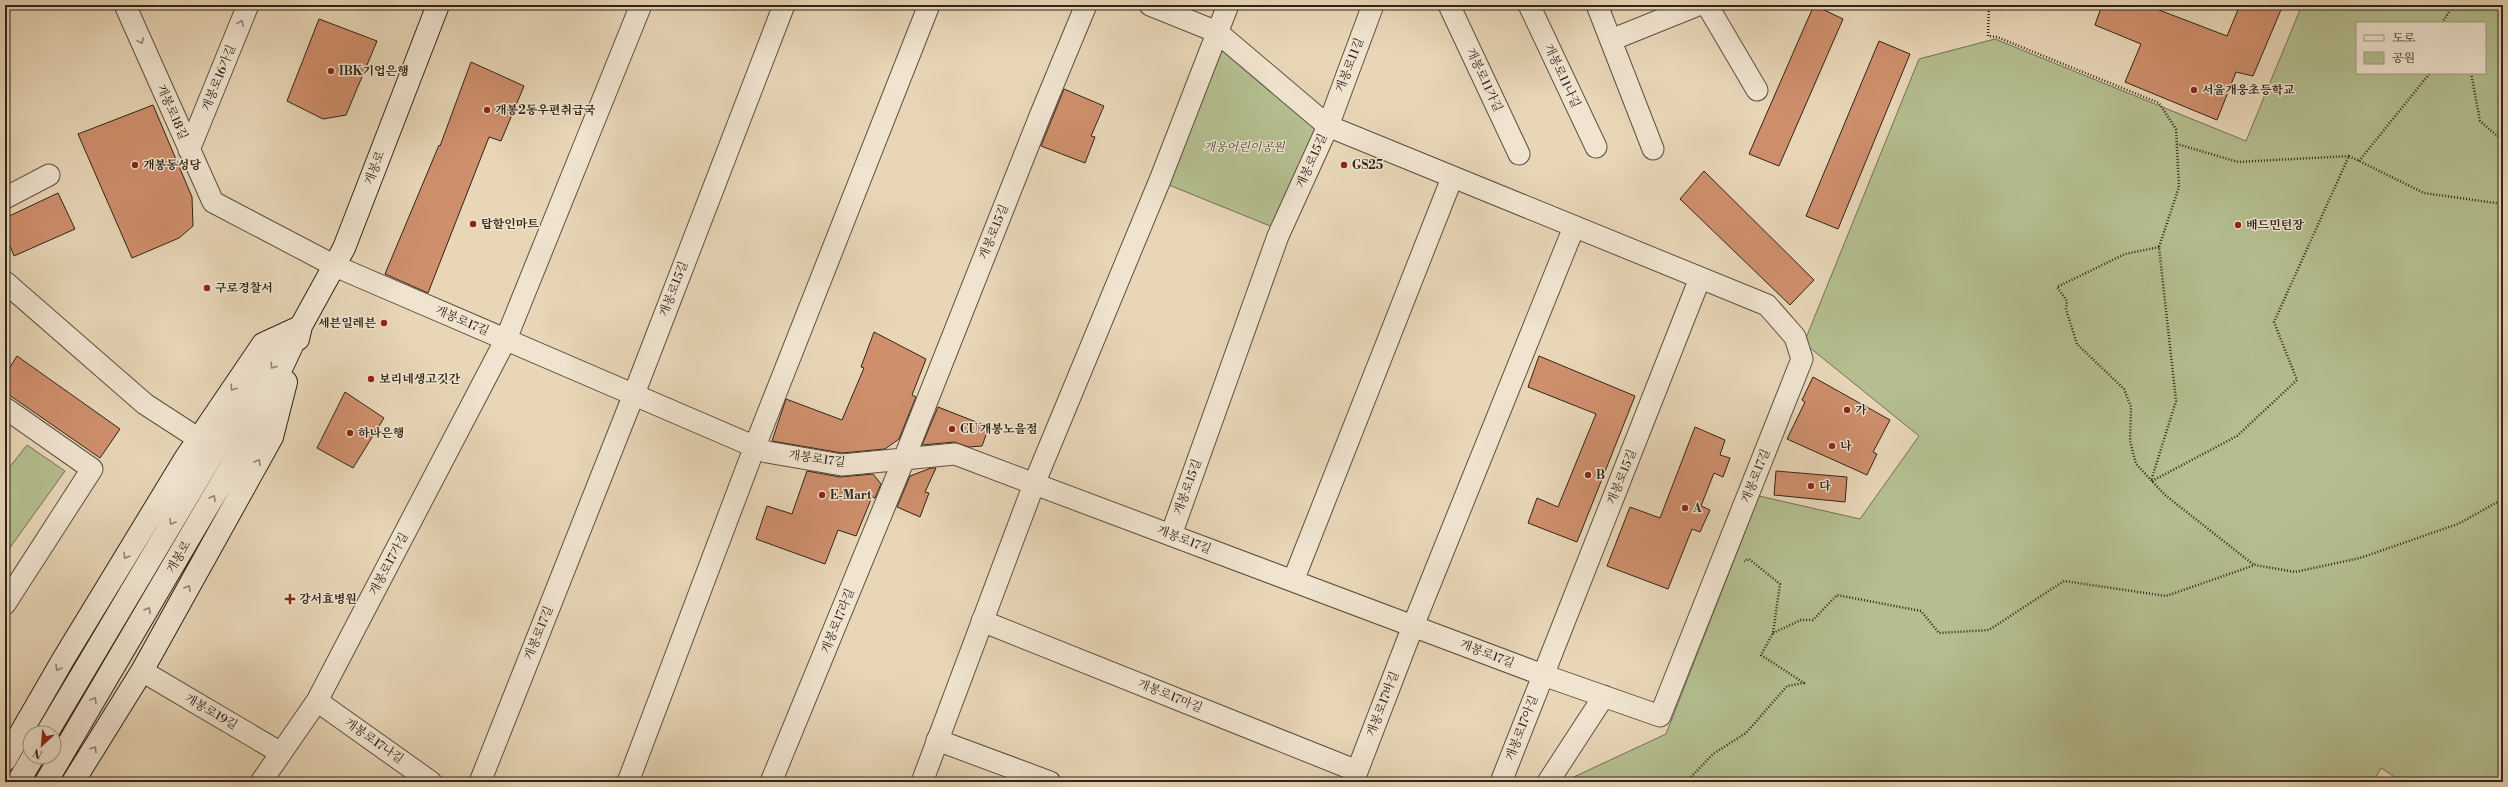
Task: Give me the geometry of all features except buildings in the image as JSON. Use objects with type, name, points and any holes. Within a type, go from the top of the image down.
[{"type":"main road","name":"개봉로","points":[[46,782],[253,429],[301,326],[335,266],[438,5]]},
{"type":"main road","points":[[5,760],[64,658],[206,446],[263,344],[301,326]]},
{"type":"main road","points":[[73,782],[142,671],[272,437],[301,326]]},
{"type":"main road","name":"개봉로","points":[[52,725],[107,631],[206,446]]},
{"type":"main road","points":[[18,782],[28,765]]},
{"type":"street","name":"개봉로18길","points":[[125,5],[213,202],[335,266]]},
{"type":"street","name":"개봉로16가길","points":[[189,150],[248,5]]},
{"type":"street","points":[[506,340],[641,5]]},
{"type":"street","name":"개봉로15길","points":[[634,394],[784,5]]},
{"type":"street","points":[[628,782],[755,446],[929,5]]},
{"type":"street","name":"개봉로15길","points":[[904,459],[1040,116],[1086,5]]},
{"type":"street","name":"개봉로15길","points":[[1150,5],[1217,32],[1328,126],[1452,178],[1766,305],[1794,337]]},
{"type":"street","points":[[922,782],[1034,484],[1157,187],[1228,5]]},
{"type":"street","name":"개봉로11길","points":[[1328,126],[1373,5]]},
{"type":"street","name":"개봉로11가길","points":[[1449,5],[1518,154]]},
{"type":"street","name":"개봉로11나길","points":[[1529,5],[1596,147]]},
{"type":"street","points":[[1597,5],[1653,149]]},
{"type":"street","points":[[1611,40],[1698,5]]},
{"type":"street","points":[[1707,5],[1757,90]]},
{"type":"street","name":"개봉로15길","points":[[1171,535],[1278,236],[1328,126]]},
{"type":"street","points":[[5,198],[49,175]]},
{"type":"street","points":[[1293,581],[1452,178]]},
{"type":"street","points":[[1413,626],[1574,227]]},
{"type":"street","name":"개봉로17길","points":[[335,266],[767,452],[842,465],[955,454],[1543,675],[1660,716],[1802,359],[1794,337]]},
{"type":"street","name":"개봉로15길","points":[[1543,675],[1700,278]]},
{"type":"street","points":[[5,282],[133,394],[206,446]]},
{"type":"street","name":"개봉로17가길","points":[[261,782],[317,701],[506,340]]},
{"type":"street","name":"개봉로17길","points":[[480,782],[634,394]]},
{"type":"street","points":[[5,408],[92,469],[5,604]]},
{"type":"street","name":"개봉로17라길","points":[[771,782],[904,459]]},
{"type":"street","name":"개봉로17마길","points":[[982,621],[1355,777]]},
{"type":"street","name":"개봉로17바길","points":[[1355,777],[1413,626]]},
{"type":"street","name":"개봉로19길","points":[[142,671],[281,753]]},
{"type":"street","name":"개봉로17아길","points":[[1501,782],[1543,675]]},
{"type":"street","points":[[1548,782],[1604,696]]},
{"type":"street","name":"개봉로17나길","points":[[317,701],[431,782]]},
{"type":"street","points":[[937,740],[1050,782]]},
{"type":"path","points":[[1989,5],[1988,36],[1997,37],[2159,103],[2176,129],[2179,187],[2159,247],[2176,401],[2151,481]]},
{"type":"path","points":[[2443,22],[2453,5]]},
{"type":"path","points":[[2359,161],[2429,74]]},
{"type":"path","points":[[2471,74],[2480,121],[2503,141]]},
{"type":"path","points":[[2177,144],[2238,162],[2349,156],[2424,192],[2503,204]]},
{"type":"path","points":[[2151,481],[2237,436],[2297,380],[2274,322],[2349,156]]},
{"type":"path","points":[[2159,247],[2125,254],[2057,287],[2066,301],[2066,309],[2077,344],[2124,389],[2131,407],[2130,441],[2136,464],[2165,495],[2255,565],[2295,572],[2360,558],[2458,524],[2503,499]]},
{"type":"path","points":[[1680,782],[1691,777],[1712,754],[1746,733],[1787,686],[1804,683],[1761,655],[1773,633],[1780,584],[1749,559],[1718,572]]},
{"type":"path","points":[[1773,633],[1801,620],[1813,620],[1837,595],[1921,610],[1939,633],[1989,630],[2064,581],[2166,596],[2255,565]]},
{"type":"green space","points":[[2302,5],[2503,5],[2503,782],[2402,782],[2381,768],[2373,782],[1563,782],[1666,734],[1759,496],[1860,519],[1919,436],[1804,343],[1919,59],[1995,39],[2246,141]]},
{"type":"green space","name":"개웅어린이공원","points":[[1218,41],[1320,130],[1275,228],[1164,183]]},
{"type":"green space","points":[[27,445],[65,471],[9,549],[5,546],[5,473]]},
{"type":"place","name":"IBK기업은행","points":[[331,71]]},
{"type":"place","name":"서울개웅초등학교","points":[[2194,90]]},
{"type":"place","name":"개봉2동우편취급국","points":[[487,110]]},
{"type":"place","name":"개봉동성당","points":[[135,165]]},
{"type":"place","name":"GS25","points":[[1344,165]]},
{"type":"place","name":"탑할인마트","points":[[473,224]]},
{"type":"place","name":"배드민턴장","points":[[2238,225]]},
{"type":"place","name":"구로경찰서","points":[[207,288]]},
{"type":"place","name":"세븐일레븐","points":[[384,323]]},
{"type":"place","name":"보리네생고깃간","points":[[371,379]]},
{"type":"place","name":"가","points":[[1847,410]]},
{"type":"place","name":"CU 개봉노을점","points":[[952,429]]},
{"type":"place","name":"하나은행","points":[[350,433]]},
{"type":"place","name":"나","points":[[1832,446]]},
{"type":"place","name":"B","points":[[1588,475]]},
{"type":"place","name":"다","points":[[1811,486]]},
{"type":"place","name":"E-Mart","points":[[822,495]]},
{"type":"place","name":"A","points":[[1685,508]]},
{"type":"place","name":"강서효병원","points":[[290,599]]}]
